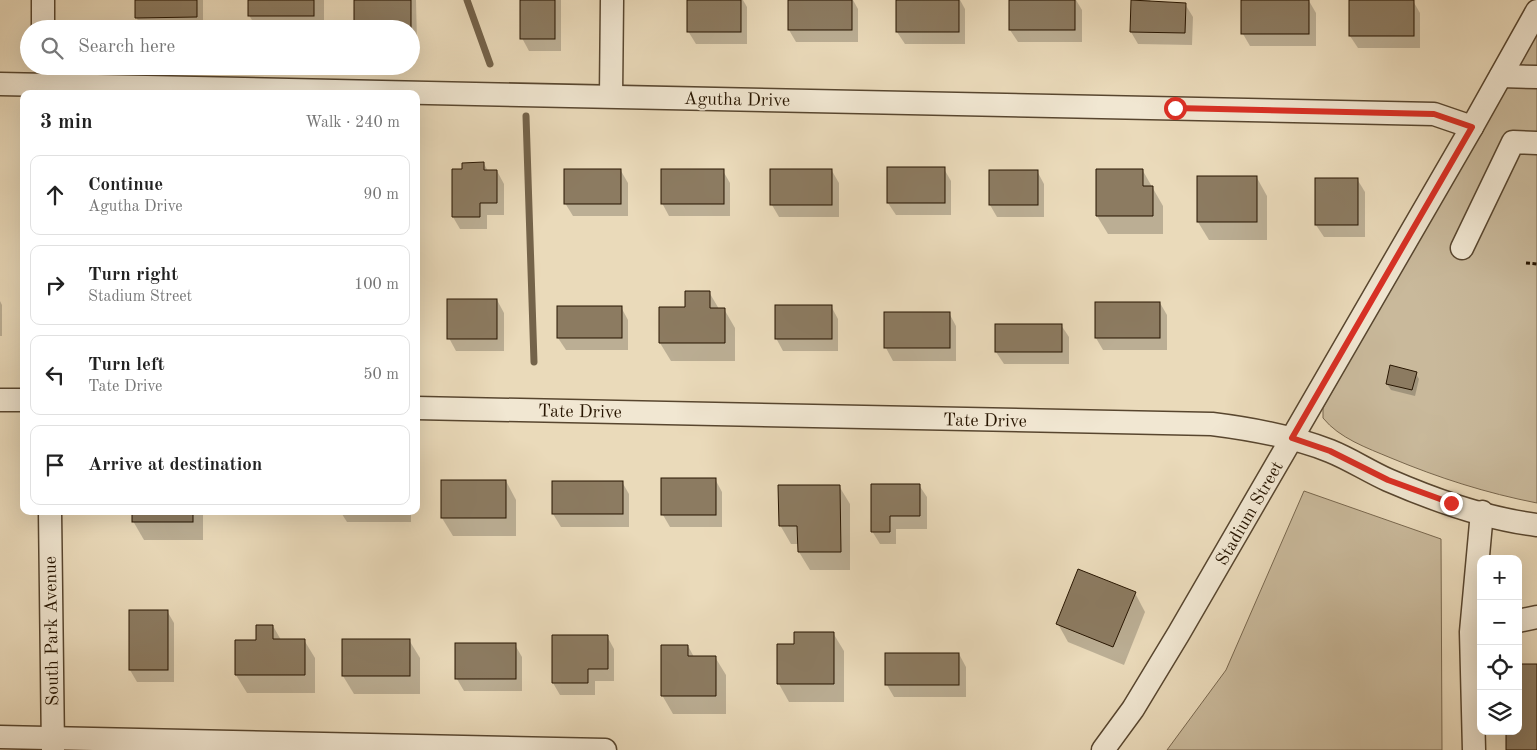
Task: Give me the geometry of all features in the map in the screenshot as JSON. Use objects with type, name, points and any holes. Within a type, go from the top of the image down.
[{"type":"street","points":[[43,0],[43,20]]},
{"type":"street","points":[[611,96],[612,0]]},
{"type":"street","name":"Stadium Street","points":[[1103,750],[1133,709],[1169,650],[1472,127],[1537,11]]},
{"type":"street","points":[[1501,76],[1537,77]]},
{"type":"street","name":"Agutha Drive","points":[[0,84],[43,82],[368,90]]},
{"type":"street","name":"Agutha Drive","points":[[420,91],[1434,114],[1472,127]]},
{"type":"street","points":[[1462,248],[1513,142],[1537,143]]},
{"type":"street","points":[[0,400],[20,400]]},
{"type":"street","name":"Tate Drive","points":[[420,408],[1212,424],[1255,429],[1292,438],[1330,451],[1388,480],[1451,503],[1537,525]]},
{"type":"street","points":[[1474,750],[1476,631],[1482,512]]},
{"type":"street","name":"South Park Avenue","points":[[50,515],[53,744]]},
{"type":"street","points":[[1522,620],[1537,617]]},
{"type":"street","points":[[0,737],[53,744],[605,750]]},
{"type":"path","points":[[1526,263],[1537,264]]},
{"type":"shaded area","points":[[1537,28],[1537,503],[1481,490],[1409,465],[1363,446],[1345,437],[1330,425],[1323,418],[1323,408]]},
{"type":"shaded area","points":[[1304,491],[1441,539],[1442,750],[1167,750],[1226,670]]},
{"type":"building","points":[[135,0],[197,0],[197,17],[135,18]]},
{"type":"building","points":[[248,0],[314,0],[314,16],[248,16]]},
{"type":"building","points":[[354,0],[411,0],[411,20],[354,20]]},
{"type":"building","points":[[520,0],[555,0],[555,39],[520,39]]},
{"type":"building","points":[[687,0],[741,0],[741,32],[687,32]]},
{"type":"building","points":[[788,0],[852,0],[852,30],[788,30]]},
{"type":"building","points":[[896,0],[959,0],[959,32],[896,32]]},
{"type":"building","points":[[1009,0],[1075,0],[1075,30],[1009,30]]},
{"type":"building","points":[[1131,0],[1186,3],[1185,33],[1130,32]]},
{"type":"building","points":[[1241,0],[1309,0],[1309,34],[1241,34]]},
{"type":"building","points":[[1349,0],[1414,0],[1414,36],[1349,36]]},
{"type":"building","points":[[484,162],[484,170],[497,170],[497,203],[480,203],[480,217],[452,217],[452,169],[462,169],[462,163]]},
{"type":"building","points":[[887,167],[945,167],[945,203],[887,203]]},
{"type":"building","points":[[564,169],[621,169],[621,204],[564,204]]},
{"type":"building","points":[[661,169],[724,169],[724,204],[661,204]]},
{"type":"building","points":[[770,169],[832,169],[832,205],[770,205]]},
{"type":"building","points":[[1096,169],[1143,169],[1143,186],[1153,186],[1153,216],[1096,216]]},
{"type":"building","points":[[989,170],[1038,170],[1038,205],[989,205]]},
{"type":"building","points":[[1197,176],[1257,176],[1257,222],[1197,222]]},
{"type":"building","points":[[1315,178],[1358,178],[1358,225],[1315,225]]},
{"type":"building","points":[[685,291],[710,291],[710,308],[725,308],[725,343],[659,343],[659,307],[685,307]]},
{"type":"building","points":[[447,299],[497,299],[497,339],[447,339]]},
{"type":"building","points":[[1095,302],[1160,302],[1160,338],[1095,338]]},
{"type":"building","points":[[775,305],[832,305],[832,339],[775,339]]},
{"type":"building","points":[[557,306],[622,306],[622,338],[557,338]]},
{"type":"building","points":[[884,312],[950,312],[950,348],[884,348]]},
{"type":"building","points":[[995,324],[1062,324],[1062,352],[995,352]]},
{"type":"building","points":[[1390,365],[1417,372],[1412,390],[1386,384]]},
{"type":"building","points":[[661,478],[716,478],[716,515],[661,515]]},
{"type":"building","points":[[441,480],[506,480],[506,518],[441,518]]},
{"type":"building","points":[[552,481],[623,481],[623,514],[552,514]]},
{"type":"building","points":[[871,484],[920,484],[920,516],[890,516],[890,532],[871,532]]},
{"type":"building","points":[[778,485],[840,485],[841,552],[798,552],[797,526],[779,526]]},
{"type":"building","points":[[132,515],[193,515],[193,522],[132,522]]},
{"type":"building","points":[[1078,569],[1136,592],[1113,647],[1056,624]]},
{"type":"building","points":[[129,610],[168,610],[168,670],[129,670]]},
{"type":"building","points":[[256,625],[273,625],[273,639],[305,639],[305,675],[235,675],[235,640],[256,640]]},
{"type":"building","points":[[794,632],[834,632],[834,684],[777,684],[777,644],[794,644]]},
{"type":"building","points":[[552,635],[608,635],[608,669],[588,669],[588,683],[552,683]]},
{"type":"building","points":[[342,639],[410,639],[410,676],[342,676]]},
{"type":"building","points":[[455,643],[516,643],[516,679],[455,679]]},
{"type":"building","points":[[661,645],[688,645],[688,656],[716,656],[716,696],[661,696]]},
{"type":"building","points":[[885,653],[959,653],[959,685],[885,685]]},
{"type":"building","points":[[1522,664],[1537,664],[1537,750],[1506,750],[1506,735],[1522,735]]},
{"type":"waterway","points":[[467,0],[490,64]]},
{"type":"waterway","points":[[526,116],[534,362]]},
{"type":"route","points":[[1175,108],[1434,114],[1472,127],[1292,438],[1330,451],[1388,480],[1451,503]]}]
